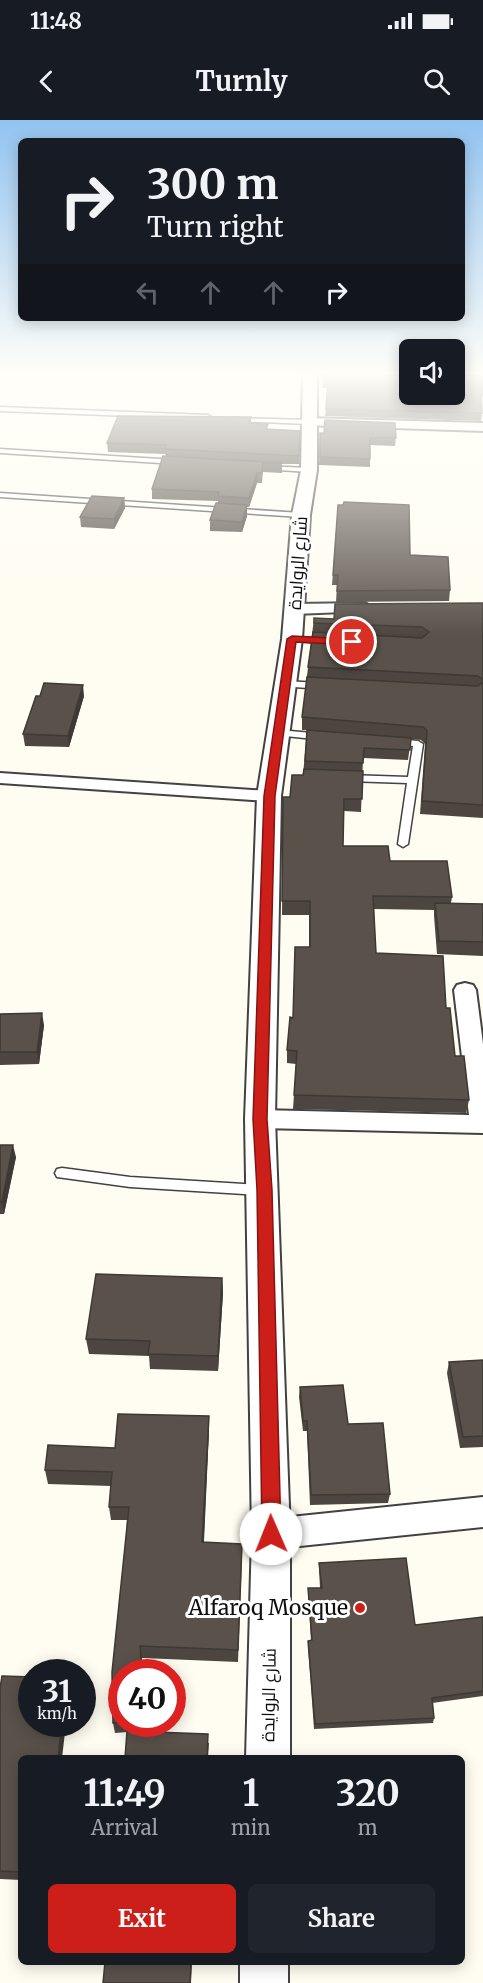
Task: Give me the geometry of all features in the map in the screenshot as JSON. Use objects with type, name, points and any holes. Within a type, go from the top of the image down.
[{"type":"street","name":"شارع الروايدة","points":[[268,1755],[271,1534],[264,1190],[260,1119],[275,782],[284,684],[292,639],[300,515],[309,462]]},
{"type":"street","points":[[294,609],[377,608]]},
{"type":"street","points":[[0,778],[275,782]]},
{"type":"street","points":[[260,1119],[483,1124],[465,990]]},
{"type":"street","points":[[271,1534],[483,1512]]},
{"type":"street","points":[[264,1965],[264,1983]]},
{"type":"lane","points":[[173,462],[190,463]]},
{"type":"lane","points":[[261,467],[309,470]]},
{"type":"lane","points":[[0,495],[300,515]]},
{"type":"lane","points":[[292,639],[336,641]]},
{"type":"lane","points":[[284,684],[329,686]]},
{"type":"lane","points":[[279,734],[337,738]]},
{"type":"lane","points":[[384,741],[418,744],[403,844]]},
{"type":"lane","points":[[341,777],[411,780]]},
{"type":"lane","points":[[62,1173],[129,1182],[264,1190]]},
{"type":"building","points":[[161,462],[282,463],[263,463],[262,473],[257,473],[249,498],[218,496],[219,492],[152,489]]},
{"type":"building","points":[[92,496],[124,498],[114,519],[80,517]]},
{"type":"building","points":[[344,502],[409,505],[410,555],[448,557],[450,590],[337,591],[338,575],[333,575],[338,505],[343,505]]},
{"type":"building","points":[[216,503],[247,505],[242,522],[210,520]]},
{"type":"building","points":[[483,603],[483,680],[478,676],[308,667],[313,632],[422,638],[429,632],[422,627],[314,623],[314,618],[334,619],[335,604]]},
{"type":"building","points":[[307,677],[478,686],[483,682],[483,805],[422,801],[427,731],[423,727],[302,717]]},
{"type":"building","points":[[44,683],[83,685],[68,736],[23,734],[36,696],[40,696]]},
{"type":"building","points":[[307,730],[411,738],[410,750],[364,748],[363,763],[305,761]]},
{"type":"building","points":[[304,769],[363,771],[362,799],[344,799],[343,846],[388,846],[390,861],[447,861],[452,897],[373,896],[376,953],[443,956],[446,1008],[450,1008],[455,1056],[464,1056],[469,1100],[294,1095],[297,1051],[287,1050],[290,1017],[293,1018],[295,947],[310,947],[310,901],[282,901],[283,797],[290,797],[292,775],[303,775]]},
{"type":"building","points":[[435,903],[483,904],[483,942],[439,941]]},
{"type":"building","points":[[42,1013],[37,1052],[0,1052],[0,1014]]},
{"type":"building","points":[[0,1145],[13,1145],[2,1202],[0,1202]]},
{"type":"building","points":[[96,1274],[222,1278],[218,1356],[148,1354],[150,1341],[86,1339]]},
{"type":"building","points":[[483,1360],[483,1436],[463,1437],[449,1362]]},
{"type":"building","points":[[343,1385],[348,1424],[383,1423],[390,1494],[311,1495],[307,1421],[303,1421],[300,1387]]},
{"type":"building","points":[[118,1414],[209,1416],[202,1542],[242,1544],[238,1650],[140,1646],[141,1659],[113,1659],[129,1507],[109,1507],[112,1472],[45,1470],[48,1445],[115,1448]]},
{"type":"building","points":[[406,1558],[415,1625],[483,1617],[483,1691],[432,1698],[434,1718],[315,1724],[308,1641],[312,1640],[308,1588],[322,1588],[319,1563]]},
{"type":"building","points":[[2,1676],[18,1677],[18,1737],[60,1737],[58,1755],[18,1755],[18,1872],[0,1871],[0,1688]]},
{"type":"building","points":[[186,1733],[208,1734],[207,1755],[125,1755],[127,1737],[186,1737]]},
{"type":"building","points":[[105,1965],[191,1965],[190,1983],[103,1983]]},
{"type":"place","name":"Alfaroq Mosque","points":[[360,1608]]},
{"type":"route","points":[[271,1534],[264,1190],[260,1119],[269,796],[292,639],[352,642]]}]
